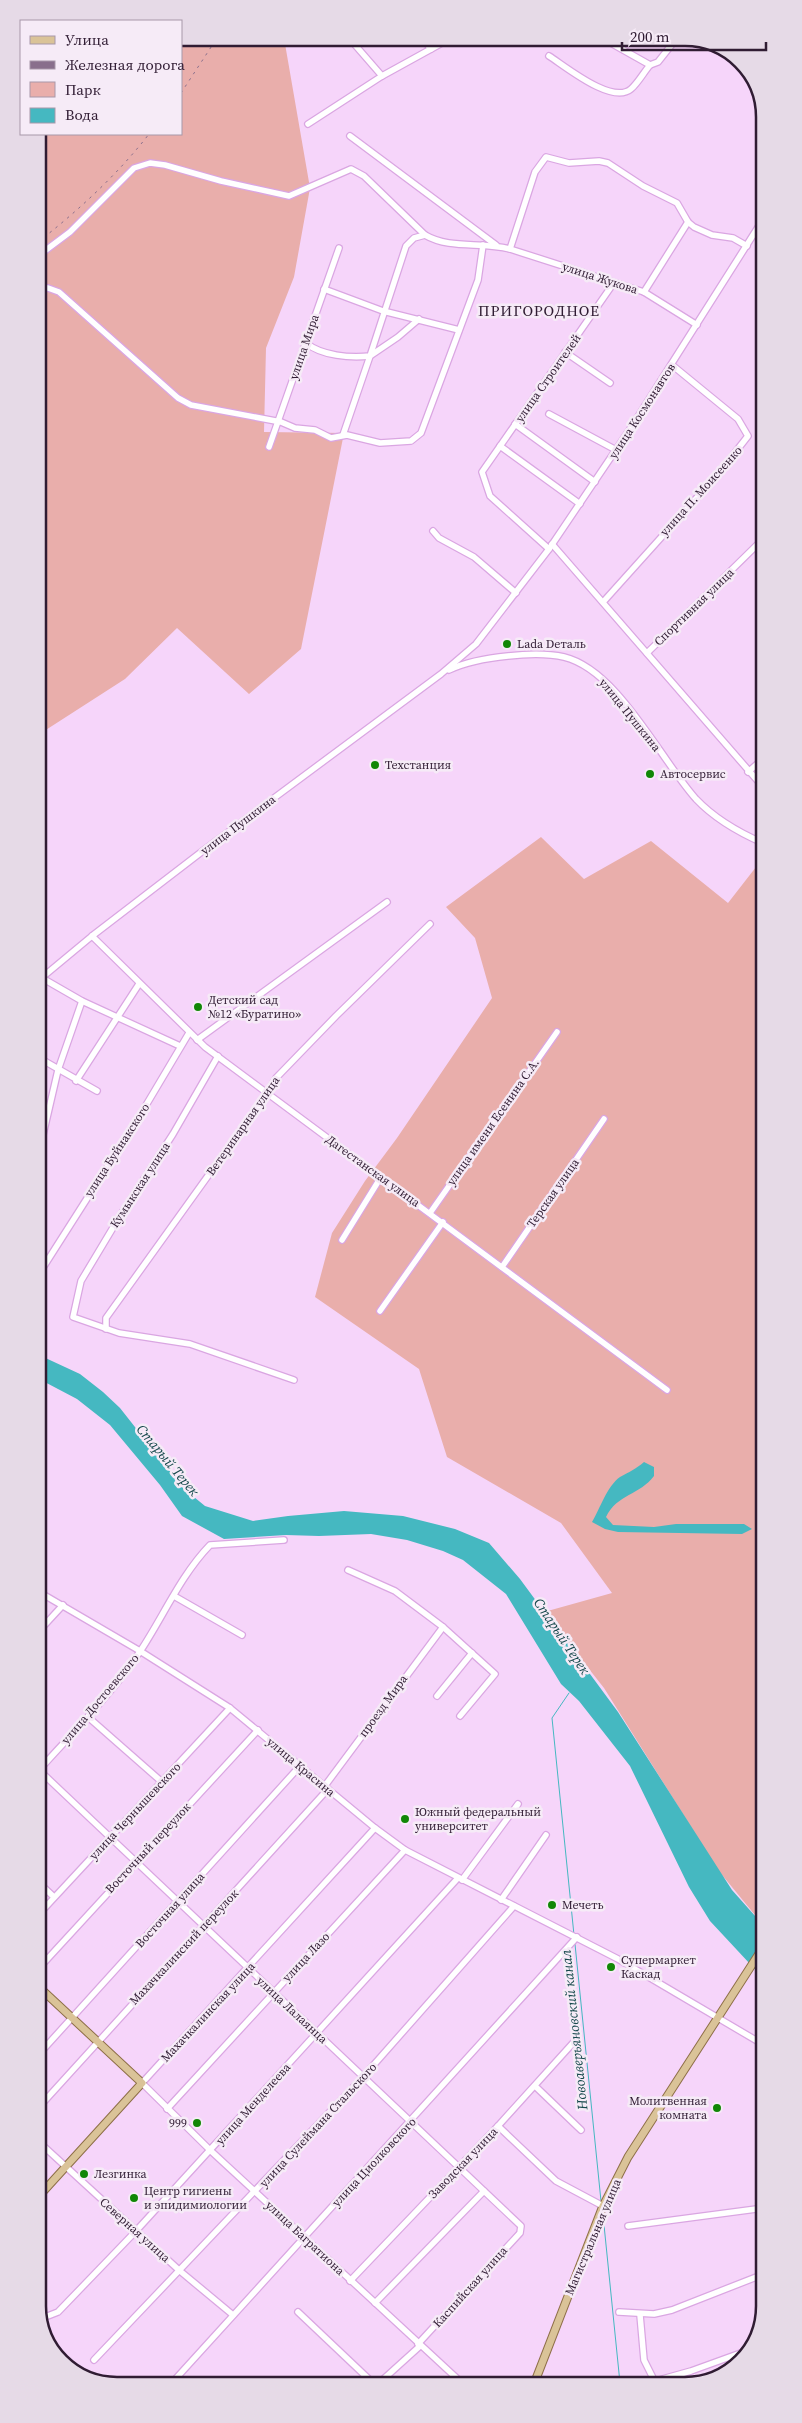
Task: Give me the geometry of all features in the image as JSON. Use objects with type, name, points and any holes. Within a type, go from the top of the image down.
[{"type":"main road","name":"Магистральная улица","points":[[537,2377],[603,2206],[628,2157],[756,1957]]},
{"type":"main road","name":"улица Багратиона","points":[[46,1994],[142,2084]]},
{"type":"main road","name":"Махачкалинская улица","points":[[46,2189],[142,2084]]},
{"type":"street","points":[[356,46],[382,76]]},
{"type":"street","points":[[308,124],[382,76],[436,46]]},
{"type":"street","points":[[616,46],[650,65]]},
{"type":"street","points":[[549,56],[591,84],[621,93],[630,90],[650,65],[658,62],[671,46]]},
{"type":"street","name":"улица Жукова","points":[[350,136],[496,245]]},
{"type":"street","points":[[510,249],[535,172],[546,157],[569,163],[599,161],[608,163],[643,186],[677,203],[688,222],[703,232],[728,237],[747,246]]},
{"type":"street","name":"улица Жукова","points":[[46,250],[70,232],[134,168],[141,164],[165,165],[282,196],[295,195],[347,170],[355,170],[425,235],[447,244],[496,245],[613,284],[644,292],[697,325]]},
{"type":"street","points":[[644,292],[688,222]]},
{"type":"street","points":[[343,435],[362,372],[370,356],[383,311],[406,246],[414,238],[425,235]]},
{"type":"street","name":"улица Космонавтов","points":[[476,644],[551,546],[580,504],[756,235]]},
{"type":"street","points":[[46,288],[59,292],[184,402],[200,407],[278,422],[295,428],[315,430],[331,438],[343,435],[380,443],[405,443],[416,438],[421,433],[478,280],[483,245]]},
{"type":"street","name":"улица Мира","points":[[269,446],[339,248]]},
{"type":"street","name":"улица Строителей","points":[[551,546],[490,496],[482,472],[613,284]]},
{"type":"street","points":[[324,289],[383,311],[459,330]]},
{"type":"street","points":[[306,343],[323,351],[354,358],[370,356],[398,337],[419,319]]},
{"type":"street","points":[[566,352],[610,383]]},
{"type":"street","points":[[354,358],[360,363],[362,372]]},
{"type":"street","name":"улица П. Моисеенко","points":[[604,601],[719,474],[748,436],[738,419],[672,365]]},
{"type":"street","points":[[549,414],[616,450]]},
{"type":"street","points":[[515,424],[595,482]]},
{"type":"street","points":[[500,446],[580,504]]},
{"type":"street","points":[[432,531],[439,538],[474,558],[516,593]]},
{"type":"street","points":[[551,546],[604,601],[756,780]]},
{"type":"street","name":"Спортивная улица","points":[[647,653],[756,546]]},
{"type":"street","name":"улица Пушкина","points":[[46,974],[92,936],[441,674],[476,644]]},
{"type":"street","name":"улица Пушкина","points":[[441,674],[476,660],[523,654],[565,657],[582,664],[605,680],[696,799],[732,826],[756,839]]},
{"type":"street","points":[[748,772],[756,765]]},
{"type":"street","points":[[198,1040],[387,902]]},
{"type":"street","name":"Ветеринарная улица","points":[[106,1328],[106,1318],[276,1078],[430,924]]},
{"type":"street","name":"Дагестанская улица","points":[[92,936],[189,1033],[218,1056],[668,1390]]},
{"type":"street","points":[[46,982],[82,1001],[180,1046]]},
{"type":"street","points":[[76,1081],[139,984]]},
{"type":"street","points":[[46,1122],[58,1070],[82,1001]]},
{"type":"street","name":"улица имени Есенина С.А.","points":[[430,1213],[557,1032]]},
{"type":"street","name":"улица Буйнакского","points":[[46,1258],[140,1117],[189,1033]]},
{"type":"street","name":"Кумыкская улица","points":[[106,1328],[73,1317],[81,1281],[173,1134],[218,1056]]},
{"type":"street","points":[[46,1062],[96,1091]]},
{"type":"street","name":"Терская улица","points":[[502,1267],[604,1119]]},
{"type":"street","points":[[342,1240],[382,1177]]},
{"type":"street","points":[[380,1311],[443,1222]]},
{"type":"street","points":[[106,1328],[144,1338],[190,1344],[294,1380]]},
{"type":"street","points":[[140,1651],[174,1596],[210,1545],[284,1540]]},
{"type":"street","points":[[348,1570],[395,1591],[443,1627],[494,1674],[460,1716]]},
{"type":"street","name":"улица Красина","points":[[46,1596],[140,1651],[230,1708],[375,1828],[405,1850],[652,1977],[756,2040]]},
{"type":"street","points":[[174,1596],[242,1635]]},
{"type":"street","points":[[46,1623],[63,1605]]},
{"type":"street","name":"проезд Мира","points":[[326,1788],[443,1627]]},
{"type":"street","name":"улица Достоевского","points":[[46,1763],[88,1717],[140,1651]]},
{"type":"street","points":[[437,1696],[472,1653]]},
{"type":"street","name":"улица Чернышевского","points":[[46,1906],[230,1708]]},
{"type":"street","points":[[88,1717],[162,1782]]},
{"type":"street","name":"Восточный переулок","points":[[46,1960],[258,1730]]},
{"type":"street","name":"Восточная улица","points":[[46,2047],[300,1766]]},
{"type":"street","name":"улица Лалаянца","points":[[46,1776],[521,2229]]},
{"type":"street","name":"Махачкалинский переулок","points":[[46,2099],[326,1788]]},
{"type":"street","points":[[460,1879],[518,1804]]},
{"type":"street","name":"Махачкалинская улица","points":[[142,2084],[375,1828]]},
{"type":"street","points":[[501,1900],[546,1835]]},
{"type":"street","name":"улица Лазо","points":[[167,2109],[405,1850]]},
{"type":"street","name":"улица Менделеева","points":[[47,2316],[58,2312],[136,2231],[460,1879]]},
{"type":"street","points":[[46,1890],[54,1897]]},
{"type":"street","name":"улица Сулеймана Стальского","points":[[94,2360],[363,2077],[514,1906]]},
{"type":"street","name":"улица Циолковского","points":[[177,2377],[411,2122],[577,1937]]},
{"type":"street","name":"Заводская улица","points":[[350,2281],[459,2168],[573,2043]]},
{"type":"street","name":"улица Багратиона","points":[[142,2084],[211,2151],[455,2377]]},
{"type":"street","points":[[535,2086],[581,2130]]},
{"type":"street","points":[[498,2126],[556,2181],[603,2206]]},
{"type":"street","name":"Северная улица","points":[[46,2149],[136,2231],[233,2315]]},
{"type":"street","points":[[375,2303],[484,2192]]},
{"type":"street","points":[[628,2226],[756,2209]]},
{"type":"street","name":"Каспийская улица","points":[[385,2377],[419,2345],[521,2229]]},
{"type":"street","points":[[619,2312],[640,2315],[672,2310],[756,2277]]},
{"type":"street","points":[[298,2312],[367,2377]]},
{"type":"street","points":[[640,2315],[644,2360],[652,2377]]},
{"type":"street","points":[[670,2377],[736,2354]]},
{"type":"green space","points":[[182,46],[285,46],[310,188],[294,277],[266,348],[264,432],[344,433],[301,649],[249,694],[177,628],[125,679],[46,730],[46,135],[182,135]]},
{"type":"green space","points":[[541,837],[584,879],[651,841],[728,903],[756,867],[756,1916],[718,1870],[604,1688],[544,1612],[612,1593],[561,1523],[447,1457],[419,1369],[315,1297],[332,1233],[365,1181],[397,1138],[492,998],[475,938],[446,907]]},
{"type":"water","name":"Старый Терек","points":[[46,1358],[80,1374],[103,1392],[120,1408],[183,1488],[205,1506],[253,1521],[344,1511],[403,1516],[455,1529],[489,1543],[520,1579],[618,1712],[732,1890],[756,1917],[756,1970],[710,1921],[689,1887],[630,1766],[579,1701],[561,1684],[506,1594],[463,1560],[443,1551],[407,1540],[371,1534],[286,1535],[224,1539],[182,1516],[160,1485],[110,1425],[77,1399],[46,1383]]},
{"type":"water","points":[[644,1462],[654,1467],[654,1476],[611,1509],[606,1517],[613,1525],[654,1527],[676,1524],[744,1524],[752,1529],[742,1534],[618,1532],[605,1529],[592,1522],[615,1481]]},
{"type":"waterway","name":"Новоаверьяновский канал","points":[[569,1693],[552,1718],[574,1935]]},
{"type":"waterway","name":"Новоаверьяновский канал","points":[[575,1944],[601,2201]]},
{"type":"waterway","name":"Новоаверьяновский канал","points":[[603,2215],[619,2377]]},
{"type":"railway","points":[[182,91],[212,46]]},
{"type":"railway","points":[[46,236],[97,191],[148,135]]},
{"type":"place","name":"Lada Dеталь","points":[[507,644]]},
{"type":"place","name":"Техстанция","points":[[375,765]]},
{"type":"place","name":"Автосервис","points":[[650,774]]},
{"type":"place","name":"Детский сад №12 «Буратино»","points":[[198,1007]]},
{"type":"place","name":"Южный федеральный университет","points":[[405,1819]]},
{"type":"place","name":"Мечеть","points":[[552,1905]]},
{"type":"place","name":"Супермаркет Каскад","points":[[611,1967]]},
{"type":"place","name":"Молитвенная комната","points":[[717,2108]]},
{"type":"place","name":"999","points":[[197,2123]]},
{"type":"place","name":"Лезгинка","points":[[84,2174]]},
{"type":"place","name":"Центр гигиены и эпидимиологии","points":[[134,2198]]},
{"type":"district","name":"ПРИГОРОДНОЕ","points":[[539,311]]}]
